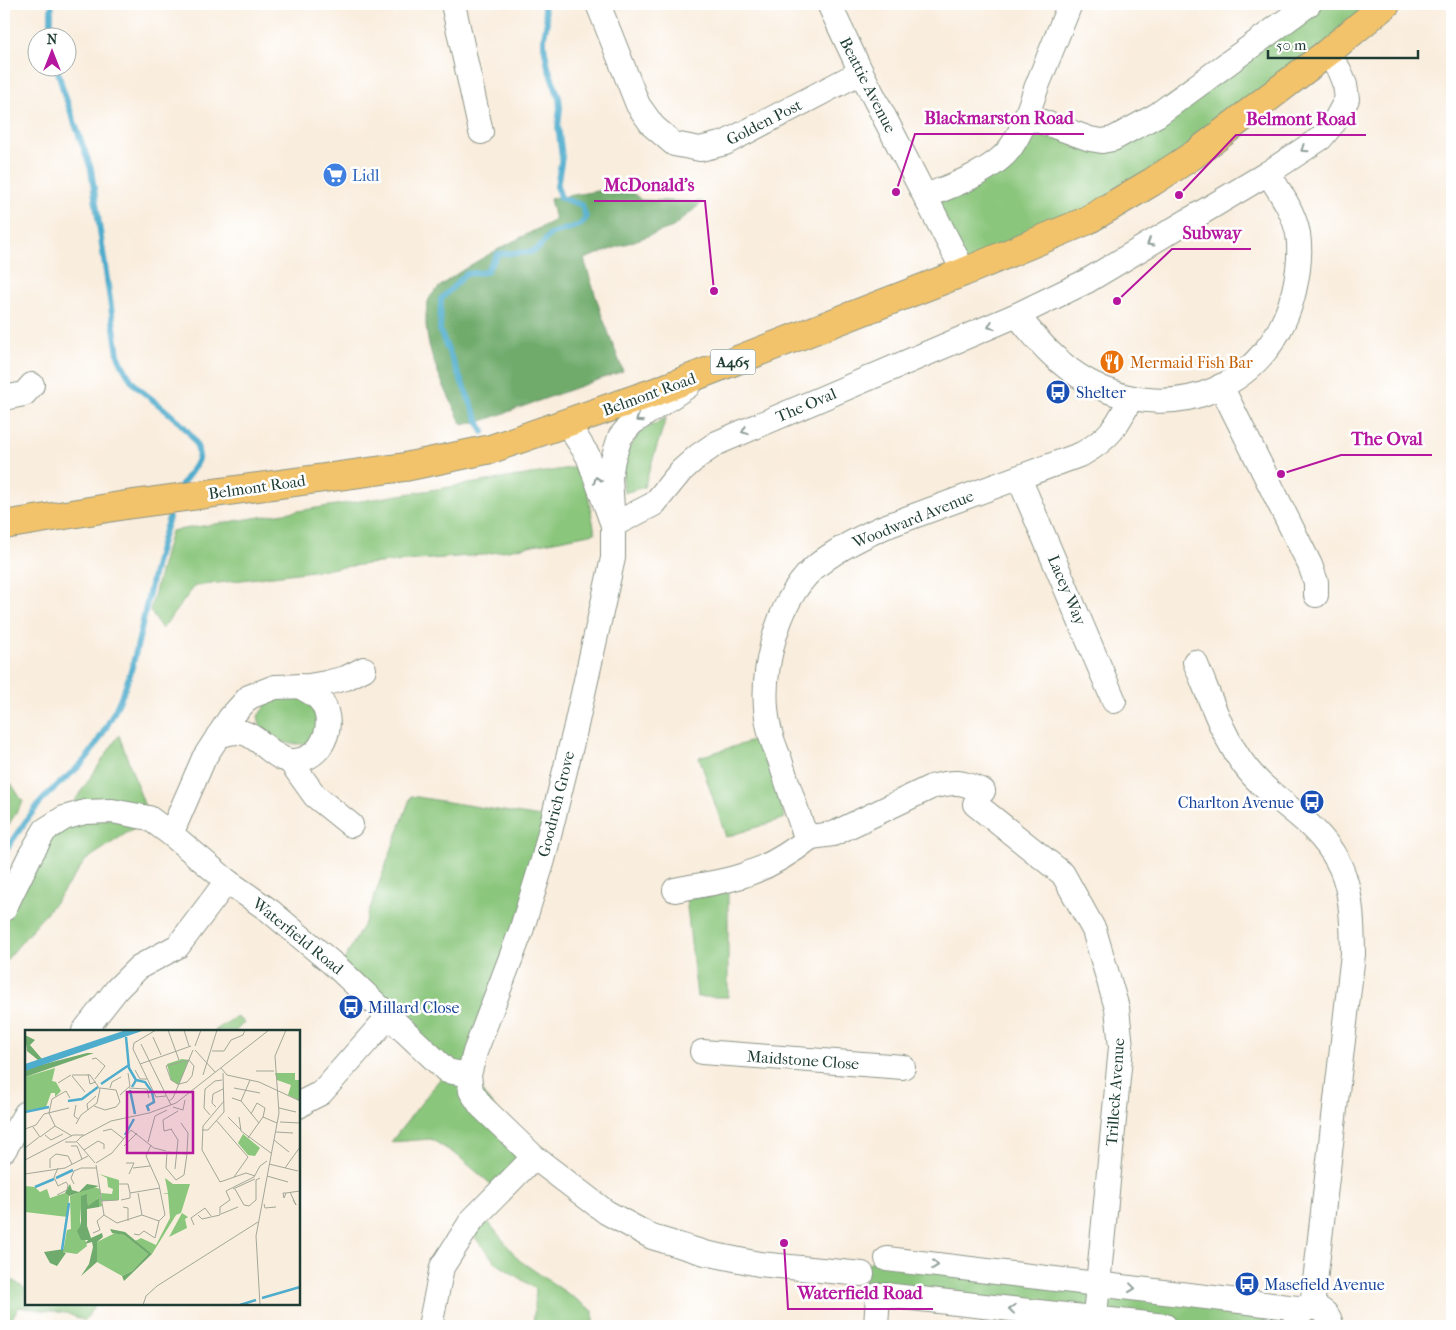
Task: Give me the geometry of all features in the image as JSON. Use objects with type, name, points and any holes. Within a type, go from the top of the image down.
[{"type":"highway","name":"Belmont Road","points":[[4,525],[126,505],[405,467],[491,449],[567,424],[725,366],[964,272],[1086,221],[1195,154],[1327,53],[1386,4]]},
{"type":"street","points":[[453,4],[481,132]]},
{"type":"street","name":"Golden Post","points":[[598,4],[638,105],[654,126],[674,144],[700,149],[726,143],[861,72]]},
{"type":"street","name":"Beattie Avenue","points":[[828,4],[964,272]]},
{"type":"street","points":[[926,196],[966,179],[1001,159],[1011,148],[1026,116],[1070,4]]},
{"type":"street","points":[[1026,116],[1090,139],[1113,139],[1157,115],[1309,4]]},
{"type":"street","name":"The Oval","points":[[613,525],[654,504],[681,471],[718,442],[1017,315],[1087,280],[1268,173],[1321,138],[1335,122],[1347,99],[1345,85],[1339,70],[1327,53]]},
{"type":"street","points":[[1017,315],[1036,338],[1067,369],[1089,382],[1131,398],[1155,402],[1182,400],[1201,395],[1233,381],[1251,368],[1269,348],[1291,304],[1296,280],[1299,255],[1298,234],[1290,211],[1268,173]]},
{"type":"street","name":"Goodrich Grove","points":[[469,1075],[475,1052],[521,931],[543,860],[556,800],[575,730],[613,558],[610,477],[620,437],[632,423],[694,382],[725,366]]},
{"type":"street","points":[[4,398],[24,394],[32,385]]},
{"type":"street","points":[[1221,386],[1310,565],[1316,582],[1316,595]]},
{"type":"street","name":"Woodward Avenue","points":[[811,837],[803,829],[768,728],[766,704],[767,672],[773,642],[784,611],[796,588],[813,570],[837,551],[858,538],[1082,454],[1097,445],[1111,432],[1120,420],[1131,398]]},
{"type":"street","name":"Goodrich Grove","points":[[567,424],[588,456],[613,525]]},
{"type":"street","name":"Lacey Way","points":[[1020,478],[1114,701]]},
{"type":"street","points":[[1195,662],[1229,741],[1243,764],[1256,781],[1323,837],[1338,859],[1346,880],[1350,899],[1353,954],[1304,1314]]},
{"type":"street","points":[[171,834],[204,758],[238,707],[248,697],[275,687],[326,683],[346,678],[364,668]]},
{"type":"street","points":[[218,736],[230,732],[243,732],[255,738],[279,757],[290,761],[302,760],[316,753],[324,741],[328,724],[326,710],[319,697],[299,686]]},
{"type":"street","points":[[290,761],[315,796],[351,825]]},
{"type":"street","name":"Trilleck Avenue","points":[[811,837],[834,834],[931,787],[948,783],[964,783],[1063,874],[1094,930],[1117,1008],[1121,1047],[1094,1322]]},
{"type":"street","name":"Waterfield Road","points":[[4,909],[45,830],[64,818],[85,812],[112,810],[149,818],[227,881],[270,911],[339,968],[390,1015],[446,1071],[469,1075]]},
{"type":"street","points":[[675,890],[743,876],[771,864],[796,849],[811,837]]},
{"type":"street","points":[[85,1030],[117,989],[139,967],[178,946],[227,881]]},
{"type":"street","points":[[300,1105],[322,1094],[390,1015]]},
{"type":"street","name":"Maidstone Close","points":[[702,1052],[903,1067]]},
{"type":"street","points":[[469,1075],[470,1091],[481,1106],[534,1157],[606,1212],[652,1237],[705,1253],[759,1264],[862,1274]]},
{"type":"street","points":[[4,1150],[25,1115]]},
{"type":"street","points":[[430,1326],[442,1267],[472,1220],[534,1157]]},
{"type":"street","points":[[1165,1326],[1094,1322],[881,1295],[867,1290],[863,1285],[862,1274],[866,1264],[880,1258],[1098,1284],[1304,1314],[1318,1308],[1328,1316],[1331,1326]]},
{"type":"street","points":[[881,1295],[893,1290],[898,1284],[897,1269],[887,1259]]},
{"type":"street","points":[[876,1326],[881,1295]]},
{"type":"green space","points":[[1309,4],[1386,4],[1195,154],[964,272],[926,196],[966,179],[1026,116],[1102,141]]},
{"type":"green space","points":[[626,186],[641,200],[703,202],[673,227],[584,259],[601,313],[623,371],[485,420],[462,425],[435,365],[430,349],[426,317],[428,302],[434,292],[464,269],[555,220],[550,199]]},
{"type":"green space","points":[[666,418],[644,487],[624,493],[622,468],[629,448],[641,431]]},
{"type":"green space","points":[[583,466],[595,533],[482,555],[367,564],[195,586],[162,629],[150,611],[171,531]]},
{"type":"green space","points":[[291,695],[307,699],[316,711],[318,732],[311,743],[289,744],[274,738],[261,729],[258,716],[269,701]]},
{"type":"green space","points":[[119,735],[149,818],[86,860],[56,901],[4,963],[4,906]]},
{"type":"green space","points":[[759,739],[785,818],[726,837],[699,757]]},
{"type":"green space","points":[[7,777],[23,802],[4,832],[4,778]]},
{"type":"green space","points":[[411,796],[553,819],[469,1075],[534,1157],[499,1191],[458,1156],[431,1139],[391,1142],[446,1071],[339,969],[365,922]]},
{"type":"green space","points":[[728,892],[728,997],[697,997],[686,898]]},
{"type":"green space","points":[[236,1017],[244,1022],[237,1030],[216,1030]]},
{"type":"green space","points":[[480,1212],[519,1260],[593,1311],[593,1326],[533,1326],[536,1289],[496,1263],[467,1228]]},
{"type":"green space","points":[[881,1258],[1312,1307],[1328,1326],[1162,1326],[878,1295],[863,1285],[866,1264]]},
{"type":"green space","points":[[4,1275],[25,1288],[25,1305],[94,1305],[85,1321],[66,1313],[19,1307],[7,1326],[4,1326]]},
{"type":"waterway","points":[[51,28],[52,4]]},
{"type":"waterway","points":[[483,432],[440,331],[441,299],[466,274],[486,272],[498,254],[531,252],[539,248],[550,234],[580,225],[586,218],[582,205],[561,198],[557,186],[562,157],[558,126],[560,108],[559,98],[548,67],[544,46],[547,21],[543,4]]},
{"type":"waterway","points":[[60,78],[91,169],[118,355],[127,374],[135,385],[185,428],[198,449],[197,462],[181,485]]},
{"type":"waterway","points":[[4,853],[41,802],[90,753],[115,711],[130,674],[157,557],[169,518]]},
{"type":"place","name":"Lidl","points":[[335,175]]},
{"type":"place","name":"Blackmarston Road","points":[[896,192]]},
{"type":"place","name":"Belmont Road","points":[[1179,195]]},
{"type":"place","name":"McDonald's","points":[[714,291]]},
{"type":"place","name":"Subway","points":[[1117,301]]},
{"type":"place","name":"Mermaid Fish Bar","points":[[1112,362]]},
{"type":"place","name":"Shelter","points":[[1058,392]]},
{"type":"place","name":"The Oval","points":[[1281,474]]},
{"type":"place","name":"Charlton Avenue","points":[[1312,802]]},
{"type":"place","name":"Millard Close","points":[[351,1007]]},
{"type":"place","name":"Waterfield Road","points":[[784,1243]]},
{"type":"place","name":"Masefield Avenue","points":[[1247,1284]]}]
